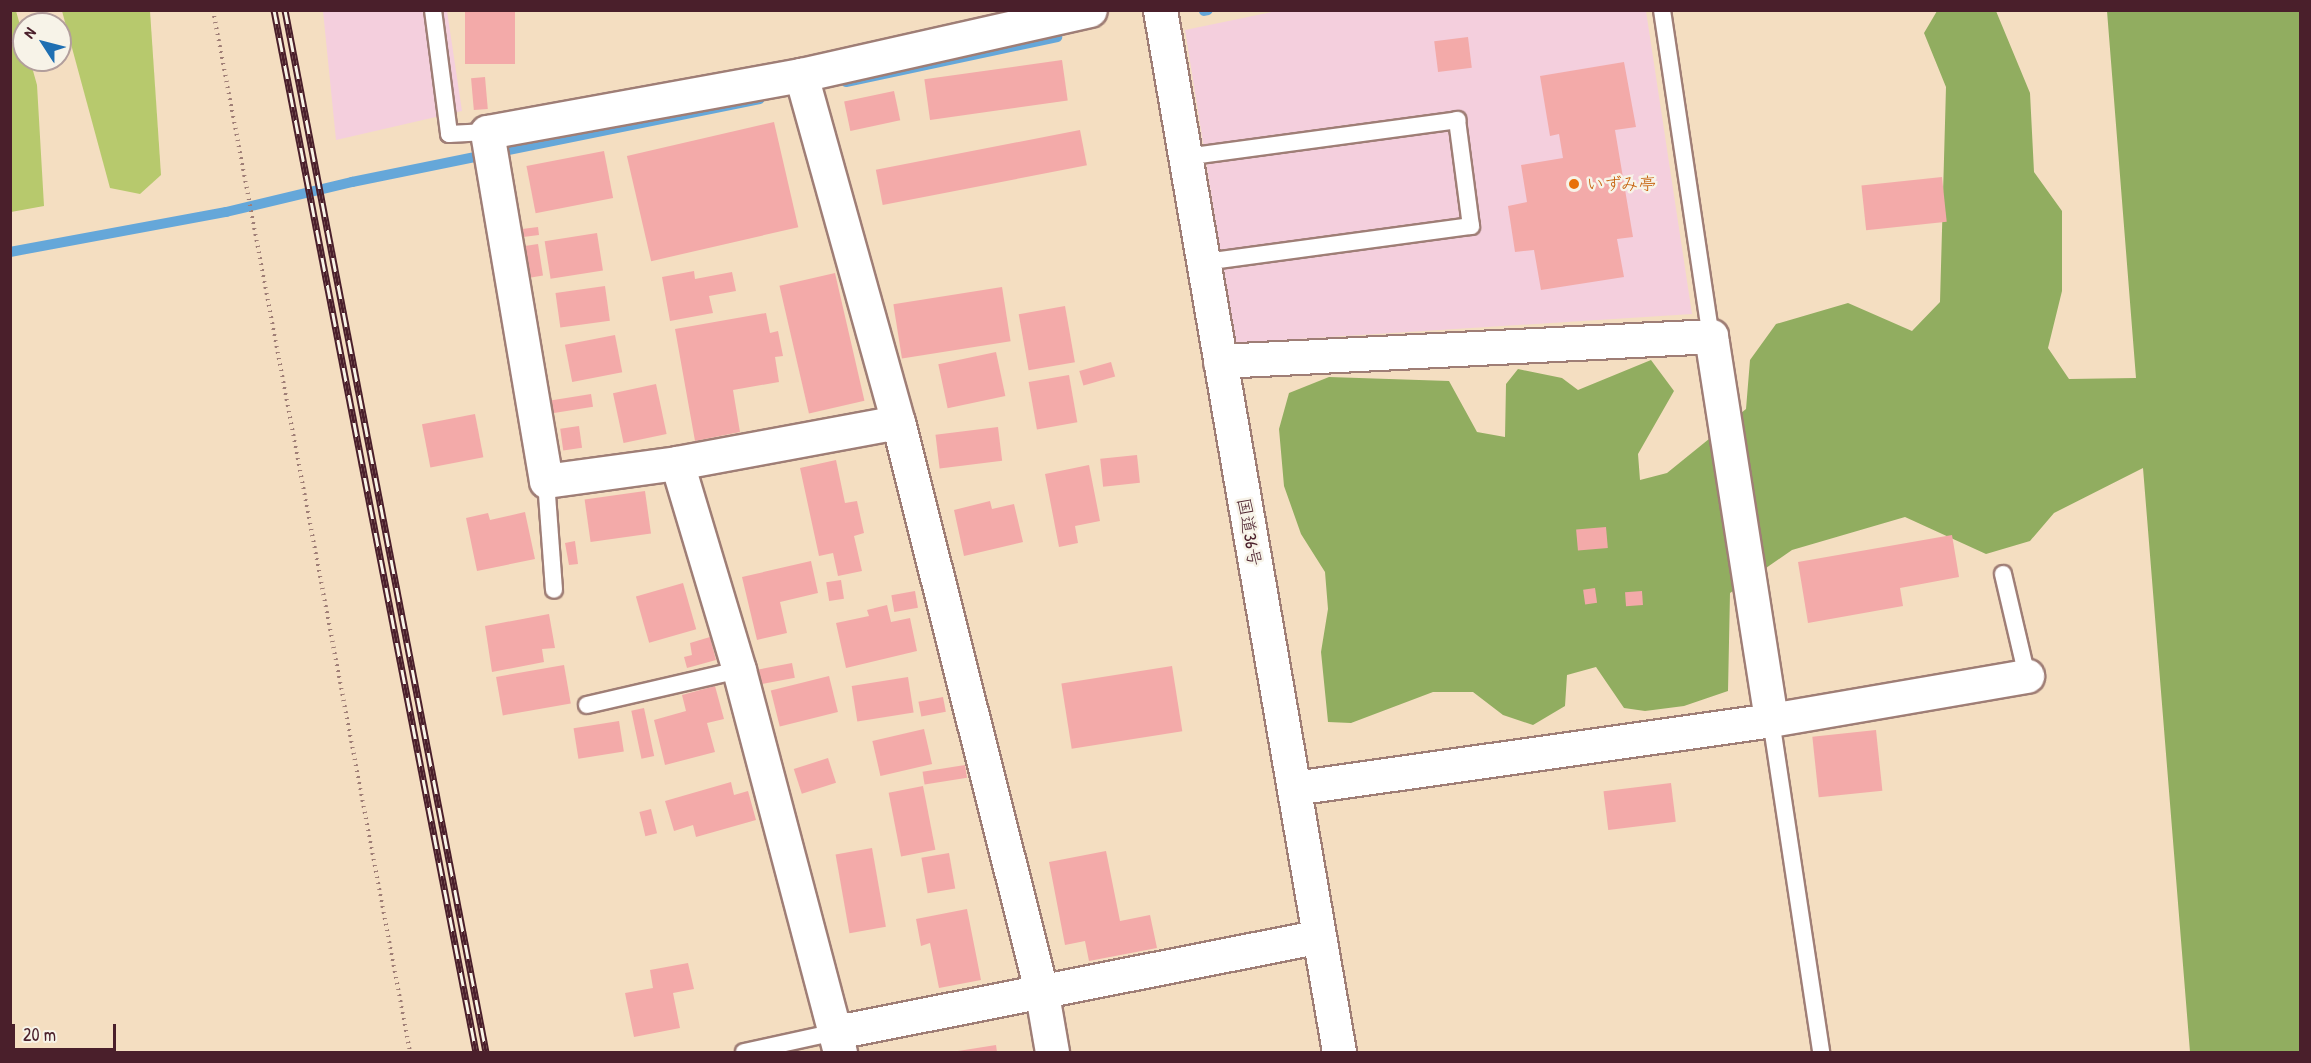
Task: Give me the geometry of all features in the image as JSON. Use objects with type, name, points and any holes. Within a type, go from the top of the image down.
[{"type":"main road","points":[[897,422],[677,462],[546,481],[487,132],[801,75],[1090,10]]},
{"type":"main road","name":"国道36号","points":[[1160,10],[1339,1053]]},
{"type":"main road","points":[[801,75],[897,422],[1042,994],[1052,1053]]},
{"type":"main road","points":[[1220,361],[1711,336],[1771,720]]},
{"type":"main road","points":[[677,462],[739,670],[838,1042],[1042,994],[1319,936]]},
{"type":"main road","points":[[1294,788],[1771,720],[2027,676]]},
{"type":"lane","points":[[433,10],[449,134],[487,132]]},
{"type":"lane","points":[[1662,10],[1711,336]]},
{"type":"lane","points":[[1185,157],[1457,120],[1471,226],[1204,262]]},
{"type":"lane","points":[[546,481],[554,590]]},
{"type":"lane","points":[[2004,574],[2027,676]]},
{"type":"lane","points":[[587,705],[739,670]]},
{"type":"lane","points":[[1771,720],[1821,1053]]},
{"type":"lane","points":[[744,1053],[838,1042]]},
{"type":"path","points":[[213,10],[410,1053]]},
{"type":"shaded area","points":[[1281,10],[1646,11],[1692,314],[1235,343],[1185,30]]},
{"type":"shaded area","points":[[323,11],[447,11],[462,111],[336,140]]},
{"type":"green space","points":[[10,11],[16,12],[12,12],[12,72],[33,72],[37,85],[44,206],[11,212]]},
{"type":"green space","points":[[150,11],[161,175],[140,194],[110,188],[72,48],[72,12],[62,12]]},
{"type":"green space","points":[[1937,11],[1996,11],[2030,93],[2034,172],[2062,211],[2062,291],[2048,348],[2069,379],[2136,378],[2107,11],[2300,11],[2300,1052],[2190,1052],[2143,468],[2054,513],[2030,541],[1986,554],[1905,517],[1792,550],[1730,593],[1728,691],[1684,706],[1645,711],[1624,708],[1596,667],[1567,675],[1565,706],[1533,725],[1503,715],[1473,692],[1433,692],[1351,723],[1328,722],[1321,652],[1328,609],[1325,572],[1301,534],[1284,486],[1279,429],[1289,393],[1329,377],[1449,381],[1477,432],[1505,437],[1506,384],[1518,369],[1562,378],[1578,390],[1651,360],[1674,391],[1638,454],[1640,480],[1667,473],[1746,409],[1750,360],[1776,324],[1848,303],[1912,331],[1940,302],[1946,87],[1924,33]]},
{"type":"building","points":[[465,10],[515,10],[515,64],[465,64]]},
{"type":"building","points":[[1468,37],[1472,68],[1438,72],[1434,41]]},
{"type":"building","points":[[1062,60],[1068,101],[930,120],[924,79]]},
{"type":"building","name":"いずみ亭","points":[[1624,62],[1636,127],[1615,130],[1633,237],[1617,239],[1624,277],[1541,290],[1534,250],[1515,252],[1508,206],[1527,202],[1521,165],[1563,158],[1559,134],[1550,136],[1540,76]]},
{"type":"building","points":[[485,77],[488,109],[474,110],[471,78]]},
{"type":"building","points":[[894,91],[900,120],[850,131],[844,102]]},
{"type":"building","points":[[774,122],[798,227],[651,261],[627,156]]},
{"type":"building","points":[[1080,130],[1087,165],[883,205],[876,170]]},
{"type":"building","points":[[604,151],[613,198],[536,213],[526,166]]},
{"type":"building","points":[[1942,177],[1947,222],[1866,230],[1861,185]]},
{"type":"building","points":[[538,227],[539,235],[523,237],[522,229]]},
{"type":"building","points":[[597,233],[603,271],[551,279],[545,241]]},
{"type":"building","points":[[538,244],[543,276],[528,278],[523,246]]},
{"type":"building","points":[[694,271],[695,279],[732,272],[736,291],[709,296],[713,313],[670,321],[662,277]]},
{"type":"building","points":[[835,273],[864,401],[809,413],[779,286]]},
{"type":"building","points":[[605,286],[610,321],[560,328],[555,293]]},
{"type":"building","points":[[1002,287],[1011,341],[902,359],[893,304]]},
{"type":"building","points":[[1065,306],[1075,362],[1029,370],[1019,314]]},
{"type":"building","points":[[766,313],[770,333],[778,331],[783,356],[775,357],[779,382],[733,390],[740,432],[695,441],[675,329]]},
{"type":"building","points":[[615,335],[622,372],[572,382],[565,345]]},
{"type":"building","points":[[996,352],[1005,396],[948,408],[938,364]]},
{"type":"building","points":[[1111,362],[1115,376],[1083,386],[1079,371]]},
{"type":"building","points":[[1069,375],[1077,422],[1037,429],[1029,382]]},
{"type":"building","points":[[656,384],[667,434],[624,443],[613,393]]},
{"type":"building","points":[[591,394],[593,407],[553,413],[551,400]]},
{"type":"building","points":[[475,414],[483,457],[430,467],[422,424]]},
{"type":"building","points":[[579,426],[582,448],[563,450],[560,429]]},
{"type":"building","points":[[998,427],[1002,461],[940,468],[935,435]]},
{"type":"building","points":[[1137,455],[1140,483],[1103,487],[1100,459]]},
{"type":"building","points":[[836,460],[845,503],[857,501],[864,533],[854,536],[862,571],[838,576],[833,553],[819,556],[800,468]]},
{"type":"building","points":[[1089,465],[1100,521],[1075,526],[1078,543],[1059,547],[1045,474]]},
{"type":"building","points":[[645,491],[651,534],[591,542],[585,499]]},
{"type":"building","points":[[990,501],[992,509],[1014,504],[1023,542],[964,556],[954,510]]},
{"type":"building","points":[[525,512],[535,559],[477,571],[466,518],[488,513],[490,520]]},
{"type":"building","points":[[1606,527],[1608,548],[1578,551],[1576,530]]},
{"type":"building","points":[[1952,535],[1959,577],[1900,588],[1903,606],[1808,623],[1798,562]]},
{"type":"building","points":[[575,541],[578,564],[569,565],[565,543]]},
{"type":"building","points":[[811,561],[818,593],[780,602],[787,633],[757,640],[742,577]]},
{"type":"building","points":[[841,580],[844,599],[829,601],[826,582]]},
{"type":"building","points":[[683,583],[696,629],[649,643],[636,597]]},
{"type":"building","points":[[1595,588],[1597,603],[1585,605],[1583,590]]},
{"type":"building","points":[[915,591],[918,608],[894,612],[891,595]]},
{"type":"building","points":[[1642,591],[1643,605],[1626,606],[1625,592]]},
{"type":"building","points":[[887,605],[891,622],[910,618],[917,651],[846,668],[836,623],[869,616],[867,610]]},
{"type":"building","points":[[549,614],[555,648],[542,649],[544,662],[492,672],[485,626]]},
{"type":"building","points":[[710,637],[716,660],[687,668],[684,657],[692,655],[690,643]]},
{"type":"building","points":[[792,663],[795,678],[760,685],[757,670]]},
{"type":"building","points":[[564,665],[571,703],[503,715],[496,677]]},
{"type":"building","points":[[1172,666],[1182,731],[1072,749],[1061,684]]},
{"type":"building","points":[[829,676],[838,712],[780,726],[771,691]]},
{"type":"building","points":[[908,677],[914,713],[857,721],[852,686]]},
{"type":"building","points":[[715,686],[724,719],[707,723],[715,752],[665,765],[654,720],[686,711],[682,695]]},
{"type":"building","points":[[943,697],[946,712],[921,716],[918,702]]},
{"type":"building","points":[[644,708],[654,756],[641,759],[631,711]]},
{"type":"building","points":[[619,721],[624,752],[578,759],[574,728]]},
{"type":"building","points":[[924,729],[932,764],[880,776],[872,741]]},
{"type":"building","points":[[1876,730],[1882,791],[1819,797],[1812,737]]},
{"type":"building","points":[[828,758],[836,783],[802,794],[794,769]]},
{"type":"building","points":[[965,765],[967,778],[925,785],[923,772]]},
{"type":"building","points":[[731,782],[734,795],[748,791],[756,820],[696,837],[693,825],[674,831],[665,801]]},
{"type":"building","points":[[1671,783],[1676,822],[1608,830],[1604,791]]},
{"type":"building","points":[[923,786],[935,850],[901,856],[889,793]]},
{"type":"building","points":[[651,809],[657,833],[645,836],[639,812]]},
{"type":"building","points":[[872,848],[886,927],[849,933],[836,854]]},
{"type":"building","points":[[1106,851],[1120,921],[1150,915],[1157,948],[1089,961],[1085,941],[1065,945],[1049,862]]},
{"type":"building","points":[[949,853],[955,888],[928,893],[921,858]]},
{"type":"building","points":[[967,909],[981,980],[939,988],[930,943],[921,946],[916,919]]},
{"type":"building","points":[[688,963],[694,989],[673,993],[680,1028],[634,1037],[625,993],[653,988],[650,970]]},
{"type":"building","points":[[996,1045],[997,1052],[958,1052],[958,1051]]},
{"type":"waterway","points":[[1204,11],[1208,10]]},
{"type":"waterway","points":[[846,82],[1057,37]]},
{"type":"waterway","points":[[10,252],[226,212],[352,182],[760,99]]},
{"type":"railway","points":[[274,10],[476,1052]]},
{"type":"railway","points":[[285,10],[486,1052]]},
{"type":"place","name":"いずみ亭","points":[[1574,184]]}]
